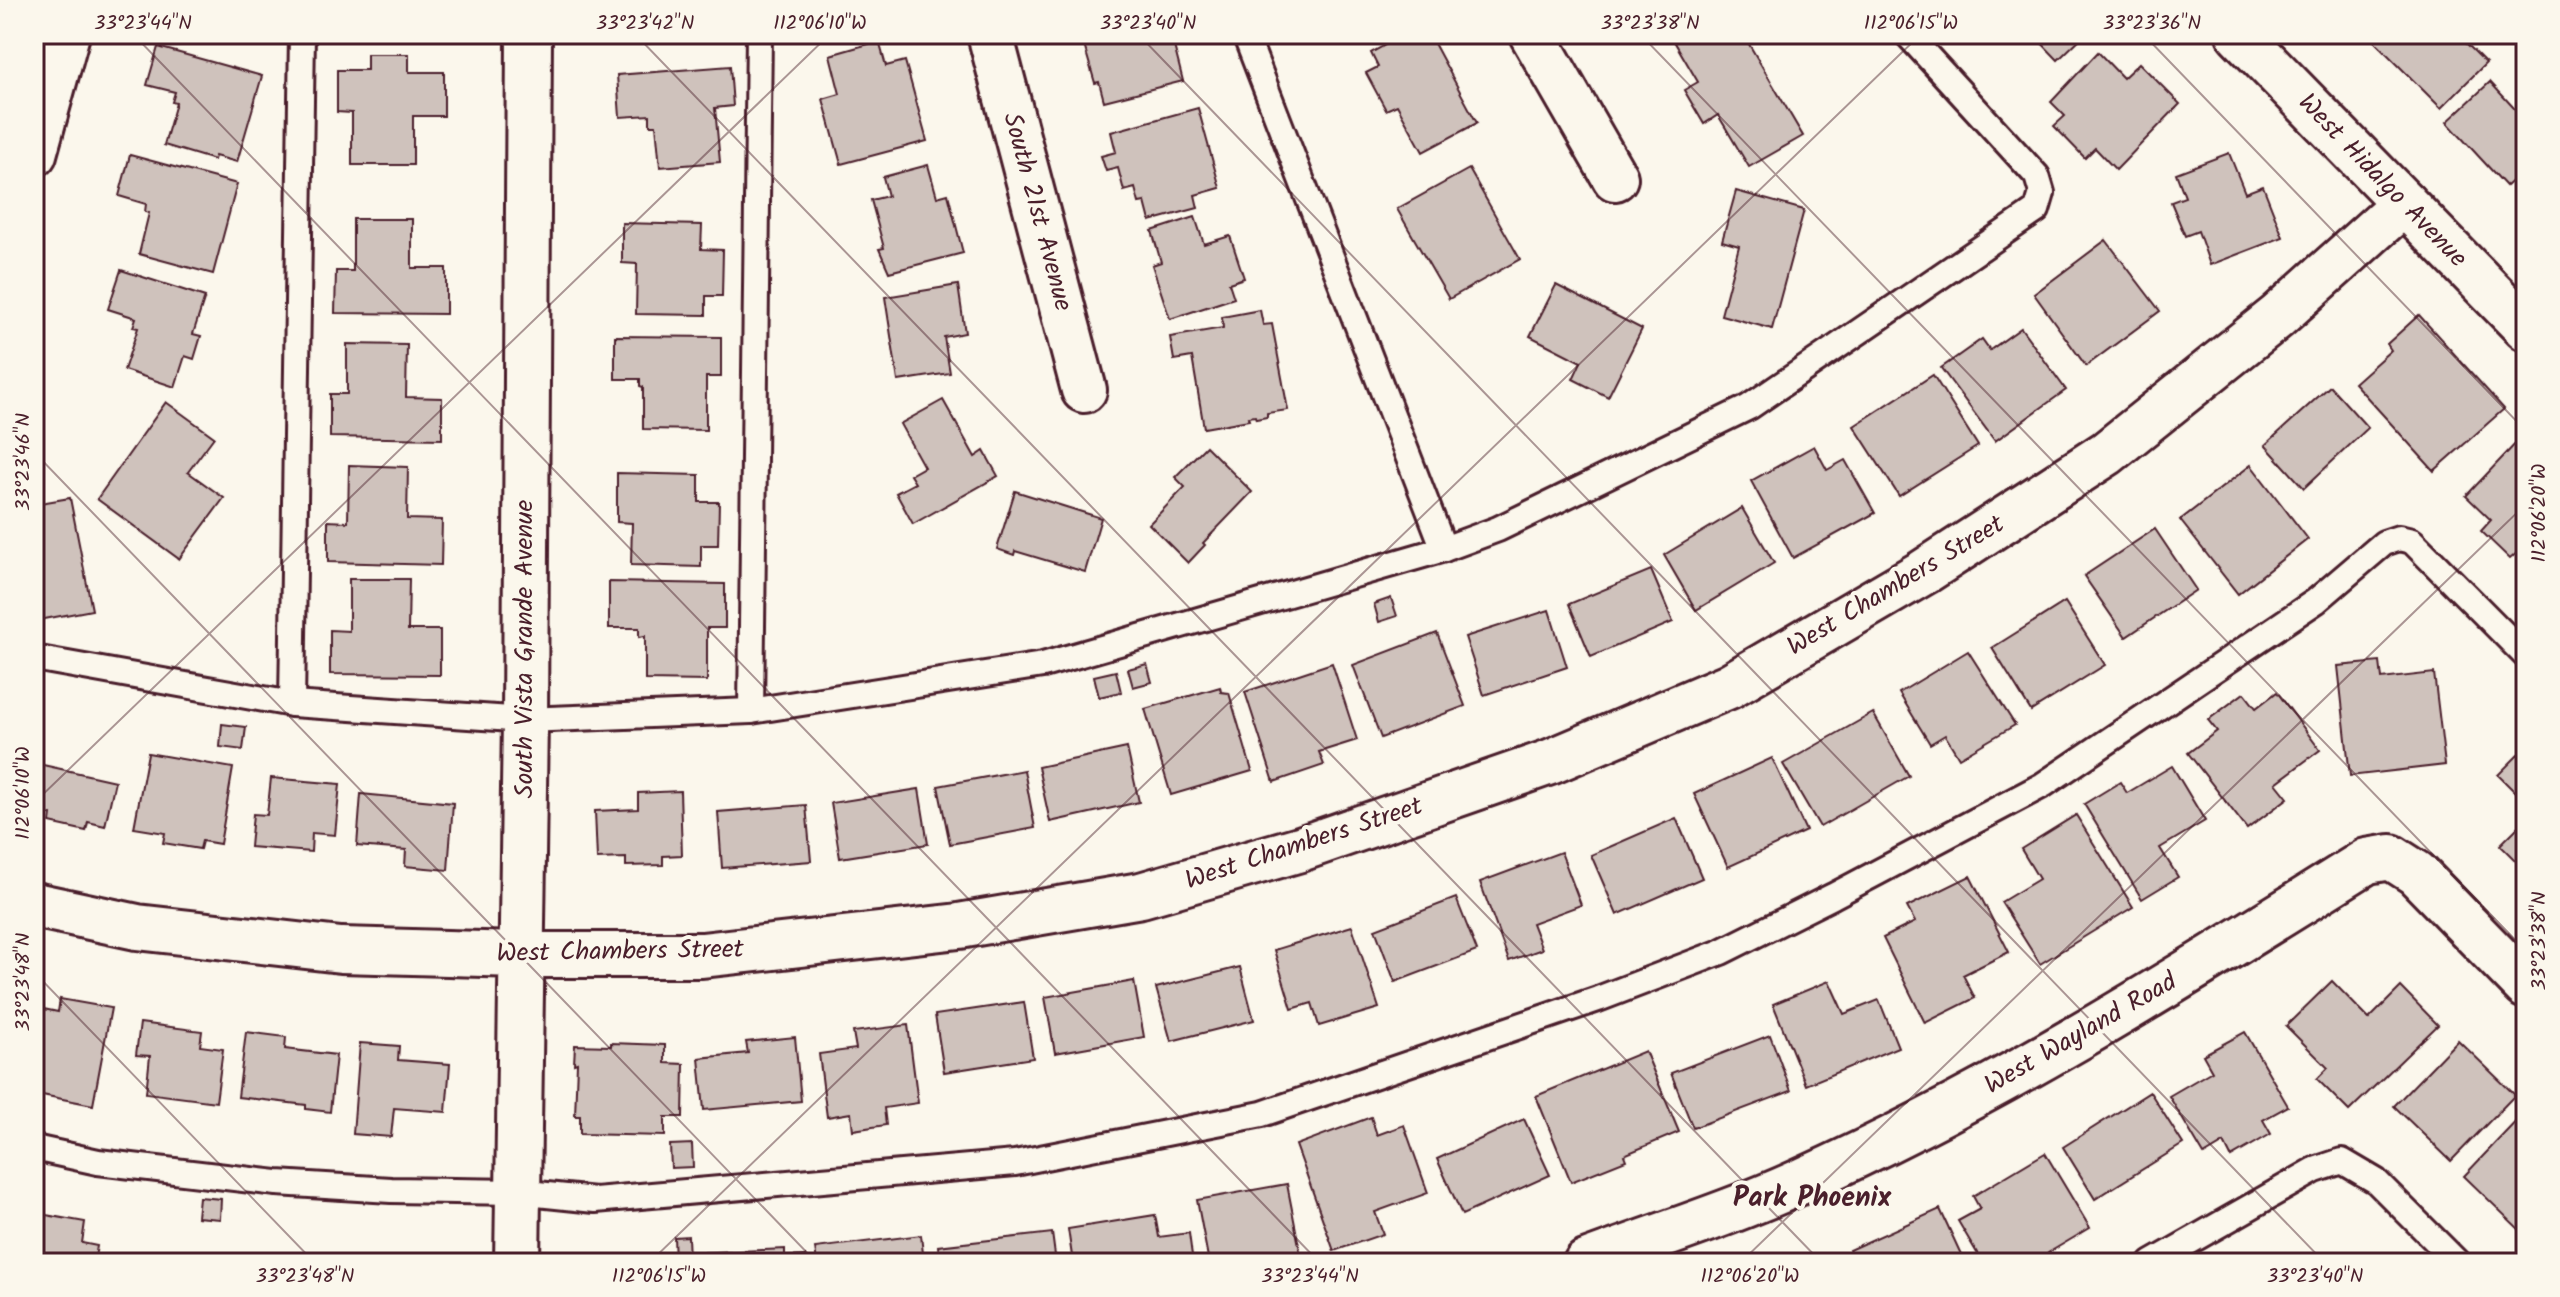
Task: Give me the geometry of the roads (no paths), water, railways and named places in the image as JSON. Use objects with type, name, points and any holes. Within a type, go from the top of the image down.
[{"type":"street","points":[[34,154],[67,34]]},
{"type":"street","name":"South Vista Grande Avenue","points":[[517,1263],[525,720],[529,34]]},
{"type":"street","name":"South 21st Avenue","points":[[990,34],[1084,390]]},
{"type":"street","points":[[1532,34],[1615,178]]},
{"type":"street","name":"West Hidalgo Avenue","points":[[2239,34],[2526,328]]},
{"type":"street","name":"West Chambers Street","points":[[34,905],[137,927],[341,950],[521,955],[702,955],[959,926],[1141,895],[1300,849],[1550,762],[1729,686],[1924,572],[2094,462],[2277,317],[2404,203]]},
{"type":"street","name":"West Wayland Road","points":[[1586,1263],[1801,1182],[2012,1077],[2149,998],[2367,861],[2391,857],[2416,873],[2526,986]]},
{"type":"lane","points":[[292,704],[302,34]]},
{"type":"lane","points":[[751,711],[759,34]]},
{"type":"lane","points":[[1245,34],[1444,549]]},
{"type":"lane","points":[[34,658],[292,704],[525,720],[751,711],[1043,665],[1444,549],[1498,529],[1749,407],[2037,210],[2042,193],[2037,176],[1907,34]]},
{"type":"lane","points":[[34,1148],[98,1162],[277,1183],[391,1190],[518,1192],[595,1200],[1015,1163],[1262,1114],[1598,999],[1721,952],[2043,785],[2316,601],[2384,543],[2399,538],[2412,541],[2526,656]]},
{"type":"lane","points":[[2152,1263],[2315,1170],[2342,1161],[2376,1181],[2458,1263]]},
{"type":"district","name":"Park Phoenix","points":[[1812,1198]]}]
